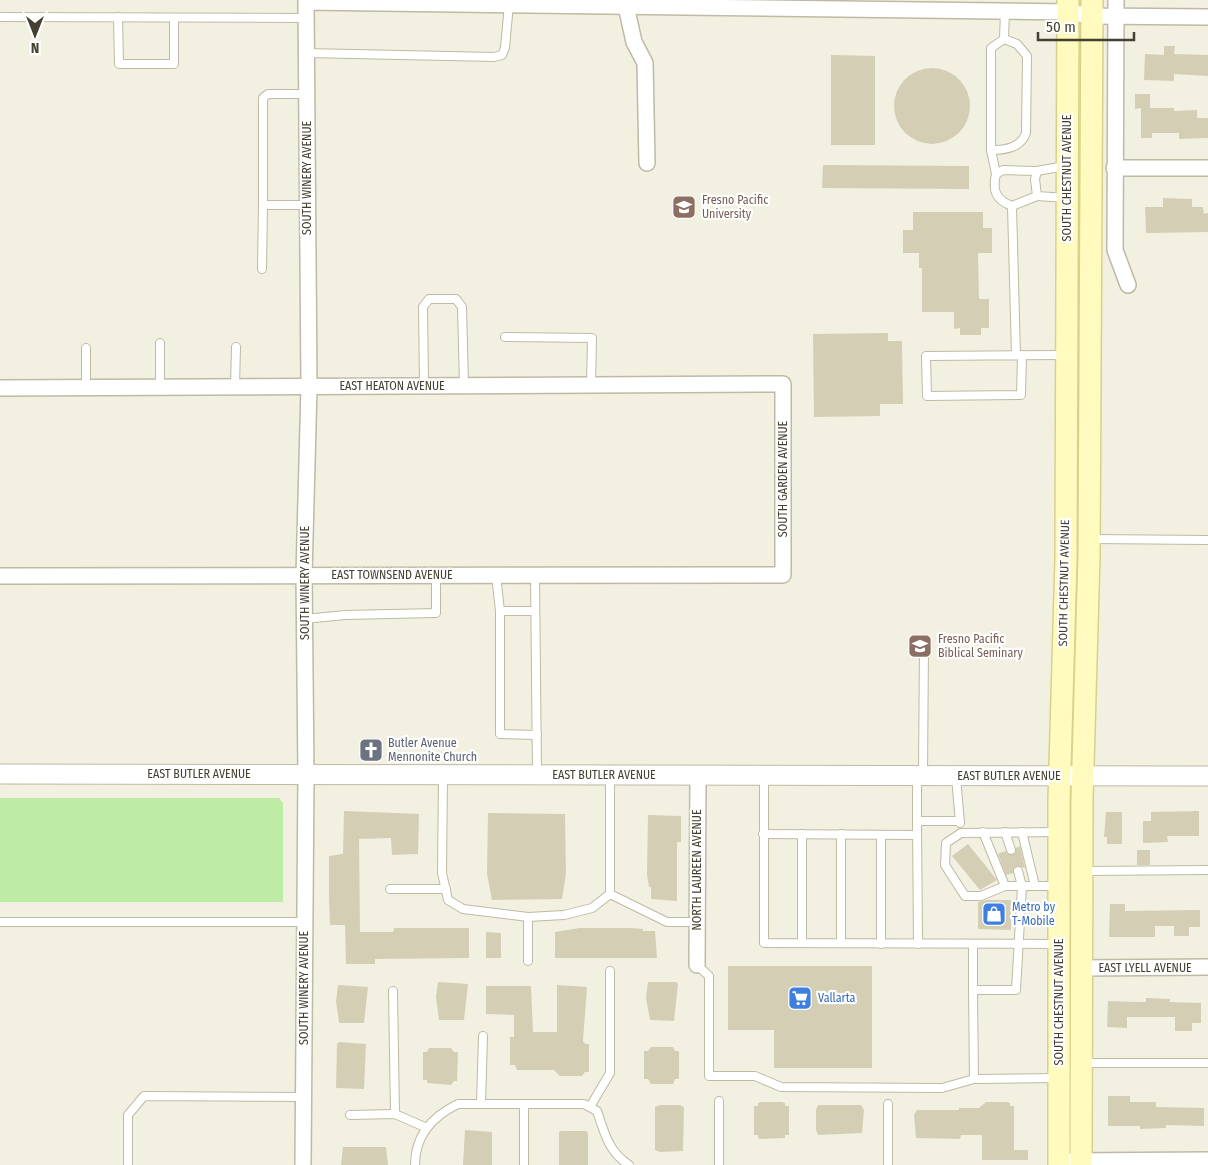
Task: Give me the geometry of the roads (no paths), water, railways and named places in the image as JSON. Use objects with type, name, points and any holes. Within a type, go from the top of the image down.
[{"type":"main road","name":"SOUTH CHESTNUT AVENUE","points":[[1059,1163],[1059,832],[1066,559],[1068,6]]},
{"type":"main road","name":"SOUTH CHESTNUT AVENUE","points":[[1081,1163],[1083,776],[1089,539],[1092,8]]},
{"type":"street","points":[[1116,0],[1115,250],[1128,285]]},
{"type":"street","points":[[314,1],[1005,11],[1068,6],[1092,8],[1115,16],[1208,17]]},
{"type":"street","name":"SOUTH WINERY AVENUE","points":[[303,1165],[306,775],[304,575],[309,386],[306,18],[314,1]]},
{"type":"street","points":[[626,6],[634,42],[645,63],[647,163]]},
{"type":"street","points":[[1114,168],[1208,168]]},
{"type":"street","name":"EAST HEATON AVENUE","points":[[0,388],[783,384]]},
{"type":"street","name":"SOUTH GARDEN AVENUE","points":[[783,384],[783,575]]},
{"type":"street","name":"EAST TOWNSEND AVENUE","points":[[0,576],[783,575]]},
{"type":"street","name":"EAST BUTLER AVENUE","points":[[0,774],[1208,776]]},
{"type":"street","name":"NORTH LAUREEN AVENUE","points":[[697,965],[698,775]]},
{"type":"street","name":"EAST LYELL AVENUE","points":[[1082,968],[1208,968]]},
{"type":"street","points":[[1059,1163],[1208,1160]]},
{"type":"lane","points":[[306,54],[494,57],[502,55],[505,48],[509,4]]},
{"type":"lane","points":[[1004,39],[1005,11]]},
{"type":"lane","points":[[0,17],[306,18]]},
{"type":"lane","points":[[118,17],[119,64],[174,64],[174,18]]},
{"type":"lane","points":[[1004,39],[991,48],[991,150],[996,174],[994,183],[996,195],[1002,202],[1012,206],[1037,196],[1067,198]]},
{"type":"lane","points":[[991,150],[1017,146],[1024,140],[1026,134],[1027,56],[1017,44],[1004,39]]},
{"type":"lane","points":[[262,269],[263,98],[268,94],[307,94]]},
{"type":"lane","points":[[996,174],[1003,170],[1037,171],[1067,166]]},
{"type":"lane","points":[[1037,171],[1035,179],[1037,196]]},
{"type":"lane","points":[[263,205],[307,205]]},
{"type":"lane","points":[[1012,206],[1019,355],[1021,395],[927,396],[926,356],[1019,355],[1067,355]]},
{"type":"lane","points":[[424,386],[423,307],[429,299],[456,299],[462,307],[464,386]]},
{"type":"lane","points":[[505,337],[592,338],[591,385]]},
{"type":"lane","points":[[160,343],[160,387]]},
{"type":"lane","points":[[235,387],[236,347]]},
{"type":"lane","points":[[86,348],[86,387]]},
{"type":"lane","points":[[1089,539],[1208,540]]},
{"type":"lane","points":[[304,619],[345,615],[436,613],[436,575]]},
{"type":"lane","points":[[496,575],[500,611],[500,734],[536,735]]},
{"type":"lane","points":[[535,575],[537,775]]},
{"type":"lane","points":[[500,611],[535,611]]},
{"type":"lane","points":[[918,944],[917,821],[924,645]]},
{"type":"lane","points":[[443,775],[442,873],[448,900],[463,909],[528,917],[564,915],[592,908],[610,894]]},
{"type":"lane","points":[[610,775],[610,894]]},
{"type":"lane","points":[[764,775],[764,943],[1059,944]]},
{"type":"lane","points":[[956,777],[961,833]]},
{"type":"lane","points":[[917,821],[959,821]]},
{"type":"lane","points":[[983,832],[1005,886]]},
{"type":"lane","points":[[1005,832],[1010,850]]},
{"type":"lane","points":[[1022,832],[1035,886]]},
{"type":"lane","points":[[1059,832],[961,833],[946,843],[945,865],[965,896],[981,896],[1005,886],[1059,886]]},
{"type":"lane","points":[[763,834],[917,835]]},
{"type":"lane","points":[[802,834],[802,943]]},
{"type":"lane","points":[[840,943],[841,834]]},
{"type":"lane","points":[[881,835],[881,944]]},
{"type":"lane","points":[[1082,871],[1208,870]]},
{"type":"lane","points":[[972,990],[1016,990],[1017,944],[1022,886],[1018,871]]},
{"type":"lane","points":[[390,889],[446,889]]},
{"type":"lane","points":[[610,894],[667,922],[697,922]]},
{"type":"lane","points":[[528,917],[528,961]]},
{"type":"lane","points":[[0,922],[304,922]]},
{"type":"lane","points":[[972,944],[974,1079]]},
{"type":"lane","points":[[697,965],[709,976],[709,1076],[755,1076],[781,1087],[942,1088],[974,1079],[1058,1078]]},
{"type":"lane","points":[[590,1107],[610,1073],[610,971]]},
{"type":"lane","points":[[393,991],[395,1114]]},
{"type":"lane","points":[[481,1104],[483,1036]]},
{"type":"lane","points":[[1082,1063],[1208,1063]]},
{"type":"lane","points":[[128,1165],[128,1115],[144,1096],[303,1097]]},
{"type":"lane","points":[[719,1101],[719,1165]]},
{"type":"lane","points":[[415,1165],[415,1156],[427,1128],[440,1112],[458,1104],[584,1104],[597,1111],[609,1148],[628,1165]]},
{"type":"lane","points":[[524,1104],[524,1165]]},
{"type":"lane","points":[[888,1104],[888,1165]]},
{"type":"lane","points":[[350,1115],[395,1114],[427,1128]]},
{"type":"place","name":"Fresno Pacific University","points":[[684,207]]},
{"type":"place","name":"Fresno Pacific Biblical Seminary","points":[[920,646]]},
{"type":"place","name":"Butler Avenue Mennonite Church","points":[[371,750]]},
{"type":"place","name":"Metro by T-Mobile","points":[[994,914]]},
{"type":"place","name":"Vallarta","points":[[800,998]]}]
